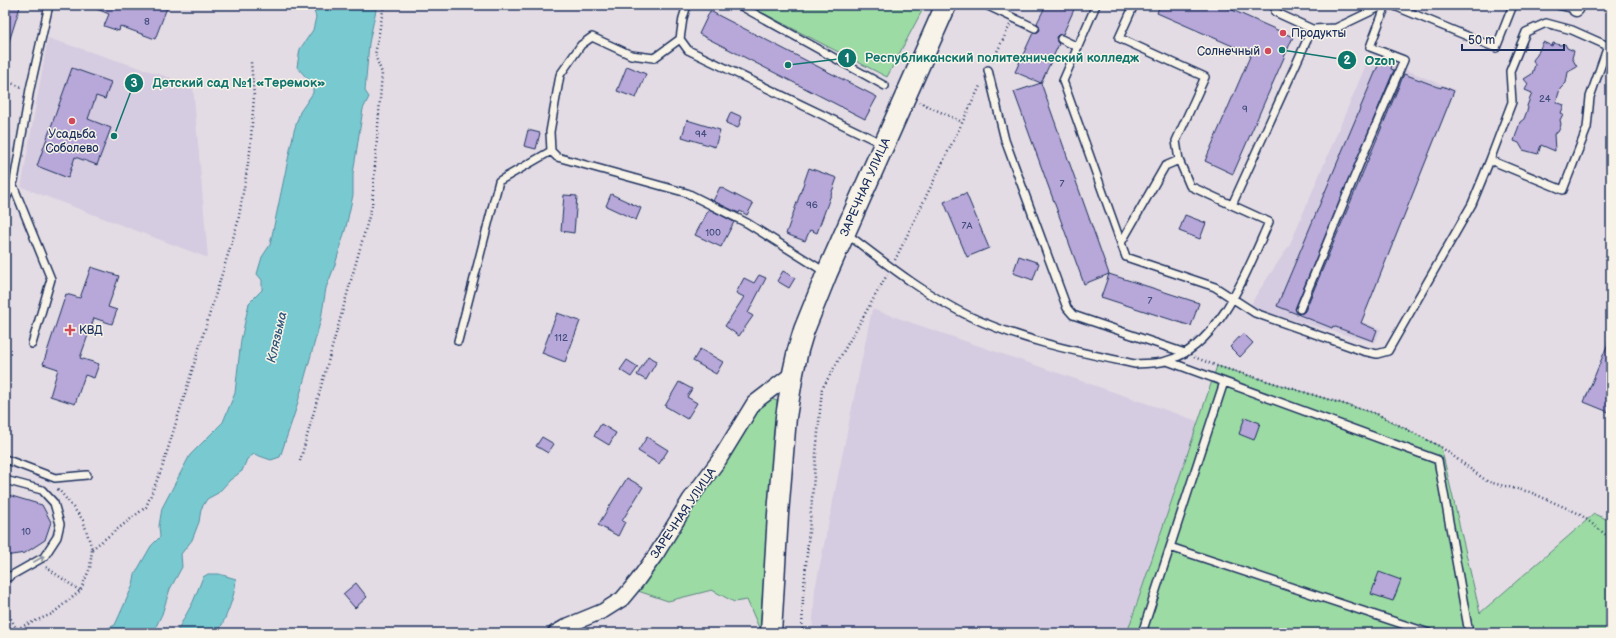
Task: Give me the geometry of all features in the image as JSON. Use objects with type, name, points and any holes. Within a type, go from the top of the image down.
[{"type":"street","name":"ЗАРЕЧНАЯ УЛИЦА","points":[[772,633],[779,499],[786,417],[793,373],[804,330],[827,273],[946,5]]},
{"type":"street","name":"ЗАРЕЧНАЯ УЛИЦА","points":[[555,633],[569,625],[603,611],[622,599],[637,582],[657,553],[690,499],[719,460],[754,403],[793,373]]},
{"type":"lane","points":[[5,200],[12,185],[30,89],[40,58],[49,5]]},
{"type":"lane","points":[[686,5],[680,38],[688,50],[884,144]]},
{"type":"lane","points":[[738,5],[885,86]]},
{"type":"lane","points":[[986,5],[1035,28]]},
{"type":"lane","points":[[1096,5],[1063,81],[1126,257],[1215,287],[1255,313],[1363,351],[1377,354],[1388,351],[1472,204],[1512,102],[1510,71],[1526,32],[1546,23],[1572,30],[1608,46],[1590,97],[1587,128],[1563,190],[1490,160]]},
{"type":"lane","points":[[845,233],[891,267],[964,313],[1027,339],[1135,364],[1154,364],[1167,361],[1185,353],[1210,333],[1233,298],[1270,222],[1190,186],[1179,160],[1176,141],[1205,77],[1119,38],[1134,5]]},
{"type":"lane","points":[[1275,12],[1312,29],[1336,28],[1385,5]]},
{"type":"lane","points":[[1300,310],[1404,60],[1370,46],[1385,5]]},
{"type":"lane","points":[[1392,5],[1496,48],[1513,5]]},
{"type":"lane","points":[[1558,5],[1577,7]]},
{"type":"lane","points":[[1232,205],[1312,29]]},
{"type":"lane","points":[[680,38],[654,58],[631,55],[592,37],[581,45],[560,75],[550,132],[551,151],[557,157],[687,193],[748,223],[827,273]]},
{"type":"lane","points":[[1061,39],[1078,47]]},
{"type":"lane","points":[[988,70],[1005,140],[1067,308],[1073,316],[1185,353]]},
{"type":"lane","points":[[458,340],[499,181],[551,151]]},
{"type":"lane","points":[[1121,243],[1165,166],[1179,160]]},
{"type":"lane","points":[[12,185],[51,279],[32,344]]},
{"type":"lane","points":[[1167,361],[1438,460],[1469,633]]},
{"type":"lane","points":[[1142,633],[1224,382]]},
{"type":"lane","points":[[5,459],[55,478],[87,475]]},
{"type":"lane","points":[[5,480],[42,490],[54,503],[60,524],[57,537],[44,556],[5,579]]},
{"type":"lane","points":[[1170,547],[1429,633]]},
{"type":"path","points":[[300,461],[372,206],[382,73],[375,55],[384,5]]},
{"type":"path","points":[[802,633],[803,597],[822,389],[891,267],[1014,18]]},
{"type":"path","points":[[5,628],[16,629],[52,614],[80,591],[90,568],[92,549],[146,507],[162,468],[238,222],[250,152],[254,96],[251,62]]},
{"type":"path","points":[[5,81],[30,89]]},
{"type":"path","points":[[916,101],[962,122]]},
{"type":"path","points":[[1185,353],[1217,366],[1377,414],[1441,447],[1488,482],[1530,492],[1580,514],[1611,539]]},
{"type":"path","points":[[37,560],[80,591]]},
{"type":"path","points":[[5,608],[16,629]]},
{"type":"shaded area","points":[[48,38],[193,85],[208,258],[21,187]]},
{"type":"shaded area","points":[[1370,55],[1455,90],[1361,321],[1381,329],[1375,343],[1249,308],[1290,244]]},
{"type":"shaded area","points":[[872,309],[1198,421],[1127,633],[812,633],[815,589]]},
{"type":"green space","points":[[747,5],[925,5],[887,77]]},
{"type":"green space","points":[[1217,366],[1377,414],[1441,447],[1480,613],[1594,514],[1611,521],[1611,633],[1127,633]]},
{"type":"green space","points":[[769,398],[777,401],[760,630],[747,600],[734,602],[712,590],[668,601],[638,591],[759,406]]},
{"type":"water","name":"Клязьма","points":[[312,5],[377,5],[369,43],[365,91],[369,97],[363,109],[353,174],[353,195],[335,265],[326,288],[321,319],[296,409],[280,457],[271,460],[254,454],[247,459],[242,471],[230,480],[218,493],[207,499],[201,509],[199,522],[192,540],[181,554],[182,567],[170,589],[162,614],[153,633],[102,633],[104,630],[115,625],[133,585],[135,574],[151,546],[160,537],[159,526],[162,508],[190,455],[223,422],[235,393],[241,340],[249,303],[262,290],[262,280],[257,274],[262,257],[270,245],[294,131],[300,112],[313,93],[313,85],[297,67],[300,49],[313,30],[316,17]]},
{"type":"water","points":[[208,574],[219,574],[236,579],[232,600],[218,633],[176,633],[193,602],[203,577]]},
{"type":"building","points":[[5,5],[20,7],[7,48],[5,48]]},
{"type":"building","points":[[87,5],[138,5],[149,9],[150,5],[168,5],[155,39],[120,26],[119,31],[104,26],[109,14]]},
{"type":"building","points":[[1046,5],[1076,5],[1063,34],[1056,37],[1059,44],[1041,83],[1015,72],[1033,33],[1040,30],[1037,23]]},
{"type":"building","points":[[1160,5],[1221,5],[1293,37],[1233,174],[1205,161],[1251,54],[1157,13]]},
{"type":"building","points":[[710,11],[877,97],[865,119],[699,34]]},
{"type":"building","points":[[1543,42],[1552,46],[1553,43],[1560,45],[1565,44],[1567,48],[1574,51],[1572,58],[1577,67],[1568,72],[1566,83],[1560,89],[1556,102],[1564,105],[1561,113],[1563,114],[1560,120],[1560,128],[1558,132],[1554,134],[1555,151],[1541,145],[1538,154],[1523,150],[1519,143],[1514,141],[1520,122],[1524,119],[1532,93],[1525,90],[1528,84],[1524,79],[1532,74],[1535,65],[1533,60]]},
{"type":"building","points":[[1380,61],[1392,65],[1391,69],[1394,70],[1295,309],[1298,314],[1305,311],[1404,74],[1441,88],[1442,86],[1454,91],[1361,323],[1377,330],[1373,341],[1333,326],[1332,328],[1277,306]]},
{"type":"building","points":[[627,66],[646,74],[636,98],[617,91]]},
{"type":"building","points":[[72,68],[111,82],[105,99],[96,96],[88,119],[111,128],[97,165],[75,157],[68,178],[37,166]]},
{"type":"building","points":[[1041,83],[1109,274],[1084,284],[1014,92]]},
{"type":"building","points":[[731,112],[742,117],[738,128],[726,123]]},
{"type":"building","points":[[687,120],[720,130],[715,147],[682,137]]},
{"type":"building","points":[[528,130],[540,133],[536,149],[524,146]]},
{"type":"building","points":[[809,168],[837,178],[817,233],[810,230],[805,241],[786,234]]},
{"type":"building","points":[[720,187],[753,204],[747,215],[713,201]]},
{"type":"building","points":[[966,193],[989,248],[967,257],[944,202]]},
{"type":"building","points":[[611,194],[641,208],[636,220],[606,206]]},
{"type":"building","points":[[564,195],[577,196],[574,233],[561,231]]},
{"type":"building","points":[[709,209],[734,222],[721,247],[695,235]]},
{"type":"building","points":[[1185,215],[1206,223],[1200,239],[1179,231]]},
{"type":"building","points":[[1019,256],[1039,263],[1033,280],[1013,273]]},
{"type":"building","points":[[91,267],[119,276],[108,307],[117,310],[112,324],[94,318],[80,358],[99,364],[94,378],[85,375],[75,404],[50,396],[58,369],[43,364],[66,294],[80,298]]},
{"type":"building","points":[[783,271],[795,278],[789,288],[777,281]]},
{"type":"building","points":[[1109,274],[1199,303],[1191,326],[1101,297]]},
{"type":"building","points":[[759,275],[766,278],[748,313],[753,316],[739,336],[725,326],[744,297],[736,293],[744,278],[754,283]]},
{"type":"building","points":[[557,313],[580,321],[565,362],[542,353]]},
{"type":"building","points":[[1243,333],[1253,343],[1240,357],[1230,347]]},
{"type":"building","points":[[1611,336],[1611,413],[1584,402]]},
{"type":"building","points":[[700,349],[723,362],[716,374],[693,361]]},
{"type":"building","points":[[648,356],[657,361],[646,380],[637,375]]},
{"type":"building","points":[[627,360],[638,367],[631,377],[620,370]]},
{"type":"building","points":[[679,382],[692,389],[687,397],[697,403],[687,419],[665,406]]},
{"type":"building","points":[[1245,417],[1260,423],[1254,440],[1239,434]]},
{"type":"building","points":[[601,424],[616,433],[609,445],[594,436]]},
{"type":"building","points":[[542,437],[554,444],[548,453],[536,446]]},
{"type":"building","points":[[647,437],[668,450],[659,464],[638,451]]},
{"type":"building","points":[[627,478],[643,487],[622,521],[625,522],[618,536],[598,525]]},
{"type":"building","points":[[5,494],[42,505],[51,522],[45,540],[25,553],[5,556]]},
{"type":"building","points":[[1379,572],[1401,580],[1393,601],[1371,594]]},
{"type":"building","points":[[356,583],[367,597],[355,608],[343,594]]},
{"type":"place","name":"Продукты","points":[[1283,33]]},
{"type":"place","name":"Ozon","points":[[1282,50]]},
{"type":"place","name":"Солнечный","points":[[1268,51]]},
{"type":"place","name":"Республиканский политехнический колледж","points":[[788,65]]},
{"type":"place","name":"Усадьба Соболево","points":[[72,121]]},
{"type":"place","name":"Детский сад №1 «Теремок»","points":[[114,136]]},
{"type":"place","name":"КВД","points":[[70,330]]}]
